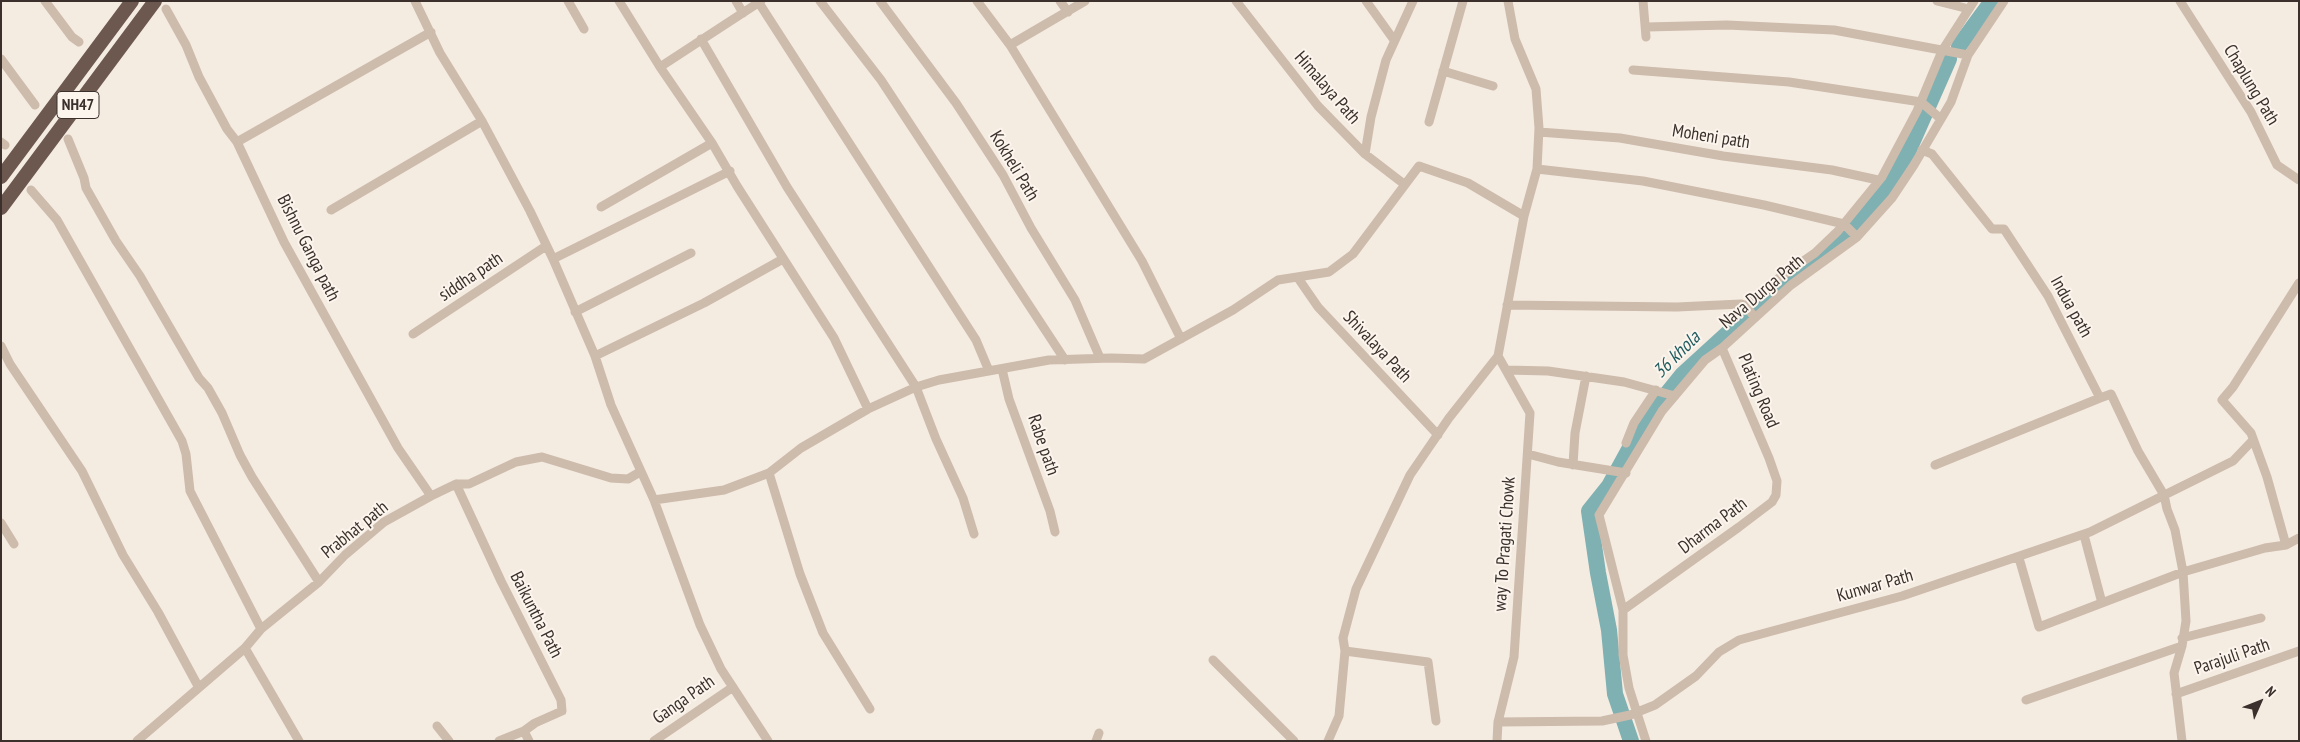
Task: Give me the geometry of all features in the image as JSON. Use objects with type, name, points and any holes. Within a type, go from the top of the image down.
[{"type":"highway","name":"NH47","points":[[1,177],[132,1]]},
{"type":"highway","name":"NH47","points":[[1,208],[160,5]]},
{"type":"street","points":[[45,1],[72,37],[79,42]]},
{"type":"street","points":[[415,1],[440,53],[456,82],[482,121],[530,211],[553,259],[594,356],[611,405],[654,500],[700,625],[733,687],[764,739]]},
{"type":"street","points":[[568,1],[584,29]]},
{"type":"street","points":[[619,1],[660,67],[712,142],[834,338],[868,409]]},
{"type":"street","points":[[736,1],[743,13]]},
{"type":"street","points":[[820,1],[881,80],[1065,360]]},
{"type":"street","name":"Kokheli Path","points":[[880,1],[956,103],[1002,175],[1031,228],[1075,300],[1100,358]]},
{"type":"street","points":[[977,1],[1010,45],[1142,261],[1181,339]]},
{"type":"street","points":[[1060,1],[1068,12]]},
{"type":"street","points":[[1010,45],[1085,1]]},
{"type":"street","name":"Himalaya Path","points":[[1236,1],[1318,106],[1365,154],[1404,184]]},
{"type":"street","points":[[1366,1],[1394,40]]},
{"type":"street","points":[[1365,154],[1386,60],[1413,1]]},
{"type":"street","points":[[1429,122],[1463,1]]},
{"type":"street","points":[[1328,741],[1339,716],[1345,651],[1343,638],[1356,589],[1410,475],[1448,418],[1498,356],[1524,216],[1538,169],[1539,132],[1536,89],[1515,39],[1508,1]]},
{"type":"street","points":[[1643,1],[1647,27],[1646,37]]},
{"type":"street","points":[[1508,305],[1746,306],[1779,278],[1815,253],[1844,224],[1878,180],[1898,150],[1921,102],[1942,50],[1972,5],[1937,1]]},
{"type":"street","name":"Nava Durga Path","points":[[1646,741],[1630,688],[1623,655],[1623,610],[1599,515],[1662,411],[1705,360],[1722,348],[1790,286],[1858,237],[1892,198],[1951,102],[1968,56],[2004,1]]},
{"type":"street","name":"Chaplung Path","points":[[2180,1],[2251,112],[2277,165],[2299,180]]},
{"type":"street","points":[[660,67],[700,39],[760,2],[976,340],[989,371]]},
{"type":"street","name":"Bishnu Ganga path","points":[[160,5],[186,46],[199,77],[227,129],[237,142],[284,242],[398,448],[431,496]]},
{"type":"street","points":[[1647,27],[1727,25],[1834,30],[1968,56]]},
{"type":"street","points":[[237,142],[431,32]]},
{"type":"street","points":[[700,39],[787,187],[916,387],[936,439],[963,498],[974,534]]},
{"type":"street","points":[[1,59],[34,105]]},
{"type":"street","points":[[1633,70],[1789,82],[1921,102],[1941,119]]},
{"type":"street","points":[[1443,71],[1493,86]]},
{"type":"street","points":[[332,210],[482,121]]},
{"type":"street","name":"Moheni path","points":[[1539,132],[1620,138],[1723,156],[1832,170],[1878,180]]},
{"type":"street","points":[[68,139],[84,178],[86,188],[116,241],[140,276],[199,378],[208,388],[252,477],[319,582]]},
{"type":"street","points":[[601,206],[712,142]]},
{"type":"street","name":"Indua path","points":[[1922,150],[1932,154],[1992,229],[2004,229],[2048,296],[2100,398]]},
{"type":"street","points":[[654,500],[724,490],[769,473],[801,448],[868,409],[916,387],[939,380],[1049,360],[1144,359],[1233,310],[1278,280],[1329,272],[1353,254],[1419,166],[1468,183],[1524,216]]},
{"type":"street","points":[[1538,169],[1643,181],[1764,205],[1844,224],[1858,237]]},
{"type":"street","points":[[553,259],[730,171]]},
{"type":"street","points":[[31,190],[47,207],[60,226],[182,441],[186,454],[190,492],[261,629]]},
{"type":"street","name":"siddha path","points":[[413,334],[546,246]]},
{"type":"street","points":[[576,312],[691,253]]},
{"type":"street","points":[[594,356],[704,303],[783,258]]},
{"type":"street","name":"Shivalaya Path","points":[[1298,278],[1318,307],[1438,435]]},
{"type":"street","points":[[2286,545],[2267,477],[2251,433],[2222,400],[2233,387],[2299,283]]},
{"type":"street","points":[[1746,306],[1755,318]]},
{"type":"street","points":[[1,346],[10,364],[82,471],[123,555],[158,612],[198,686]]},
{"type":"street","name":"Plating Road","points":[[1722,348],[1764,446]]},
{"type":"street","name":"way To Pragati Chowk","points":[[1497,741],[1498,722],[1514,658],[1530,413],[1498,356]]},
{"type":"street","name":"Rabe path","points":[[1002,369],[1009,399],[1050,511],[1055,532]]},
{"type":"street","points":[[1506,370],[1548,370],[1656,390],[1675,396]]},
{"type":"street","points":[[1573,465],[1574,433],[1586,376]]},
{"type":"street","points":[[1626,443],[1634,422],[1656,390]]},
{"type":"street","points":[[1935,465],[2111,394],[2138,451],[2164,495],[2175,530],[2183,572],[2186,621],[2174,673],[2181,741]]},
{"type":"street","name":"Kunwar Path","points":[[1498,722],[1602,721],[1630,715],[1637,710],[1655,705],[1696,676],[1719,652],[1739,640],[1902,596],[2084,535],[2116,521],[2233,460],[2253,440]]},
{"type":"street","name":"Dharma Path","points":[[1623,610],[1772,502],[1778,490],[1777,481],[1764,446]]},
{"type":"street","points":[[1528,454],[1573,465],[1626,473]]},
{"type":"street","name":"Prabhat path","points":[[138,741],[198,686],[245,648],[261,629],[319,582],[345,554],[384,522],[431,496],[456,484],[468,484],[516,462],[542,457],[611,478],[628,479],[640,472]]},
{"type":"street","points":[[769,473],[800,574],[823,633],[870,709]]},
{"type":"street","name":"Baikuntha Path","points":[[456,484],[501,582],[561,700],[562,711],[535,723],[524,731]]},
{"type":"street","points":[[1,523],[14,544]]},
{"type":"street","points":[[2084,535],[2102,603]]},
{"type":"street","points":[[2019,558],[2039,627],[2183,572],[2265,548],[2286,545],[2299,538]]},
{"type":"street","points":[[2026,700],[2182,642],[2261,618]]},
{"type":"street","points":[[245,648],[299,741]]},
{"type":"street","points":[[1345,651],[1428,662],[1436,721]]},
{"type":"street","name":"Parajuli Path","points":[[2176,694],[2299,651]]},
{"type":"street","points":[[1212,660],[1294,741]]},
{"type":"street","name":"Ganga Path","points":[[654,741],[733,687]]},
{"type":"street","points":[[437,726],[448,741]]},
{"type":"street","points":[[499,741],[524,731],[529,741]]},
{"type":"waterway","name":"36 khola","points":[[1959,46],[1992,1]]},
{"type":"waterway","name":"36 khola","points":[[1631,741],[1615,694],[1609,630],[1589,511],[1609,486],[1644,422],[1682,375],[1786,280],[1841,240],[1881,194],[1908,152],[1949,59]]}]
